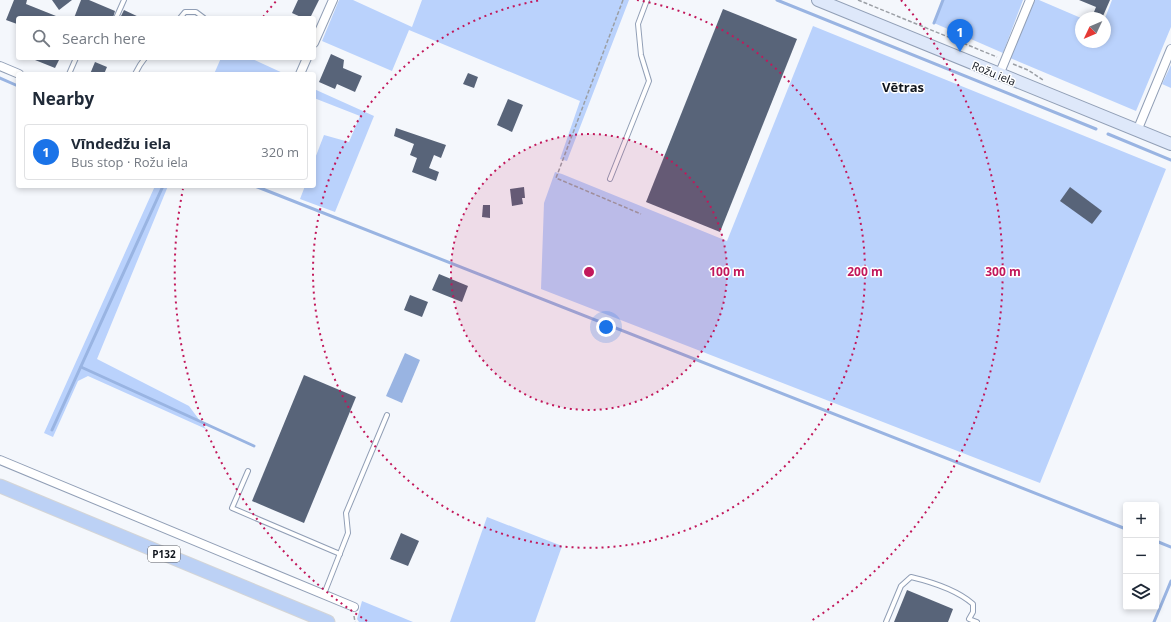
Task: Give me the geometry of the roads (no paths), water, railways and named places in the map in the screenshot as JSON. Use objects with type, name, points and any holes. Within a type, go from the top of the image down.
[{"type":"main road","name":"P132","points":[[0,486],[328,622]]},
{"type":"street","points":[[316,38],[333,0]]},
{"type":"street","name":"Rožu iela","points":[[818,0],[1171,144]]},
{"type":"street","points":[[999,75],[1030,0]]},
{"type":"street","points":[[1137,131],[1171,49]]},
{"type":"street","points":[[301,72],[306,60]]},
{"type":"street","points":[[0,66],[16,73]]},
{"type":"street","points":[[0,460],[354,608]]},
{"type":"lane","points":[[117,16],[124,0]]},
{"type":"lane","points":[[610,179],[650,82],[641,54],[638,24],[647,0]]},
{"type":"lane","points":[[182,16],[185,12],[196,12],[201,16]]},
{"type":"lane","points":[[70,72],[75,60]]},
{"type":"lane","points":[[136,72],[144,60]]},
{"type":"lane","points":[[324,595],[348,533],[346,513],[387,415]]},
{"type":"lane","points":[[248,471],[232,508],[340,554]]},
{"type":"lane","points":[[886,622],[901,586],[911,577],[928,581],[965,597],[973,604],[973,612],[969,619],[977,622]]},
{"type":"waterway","points":[[777,0],[1096,129]]},
{"type":"waterway","points":[[934,23],[943,0]]},
{"type":"waterway","points":[[0,78],[16,85]]},
{"type":"waterway","points":[[1108,134],[1171,160]]},
{"type":"waterway","points":[[52,430],[162,188]]},
{"type":"waterway","points":[[260,188],[1123,528]]},
{"type":"waterway","points":[[81,367],[254,446]]},
{"type":"waterway","points":[[1159,542],[1171,547]]},
{"type":"waterway","points":[[1154,622],[1171,581]]},
{"type":"place","name":"Vīndedžu iela","points":[[960,52]]},
{"type":"district","name":"Vētras","points":[[903,87]]}]
